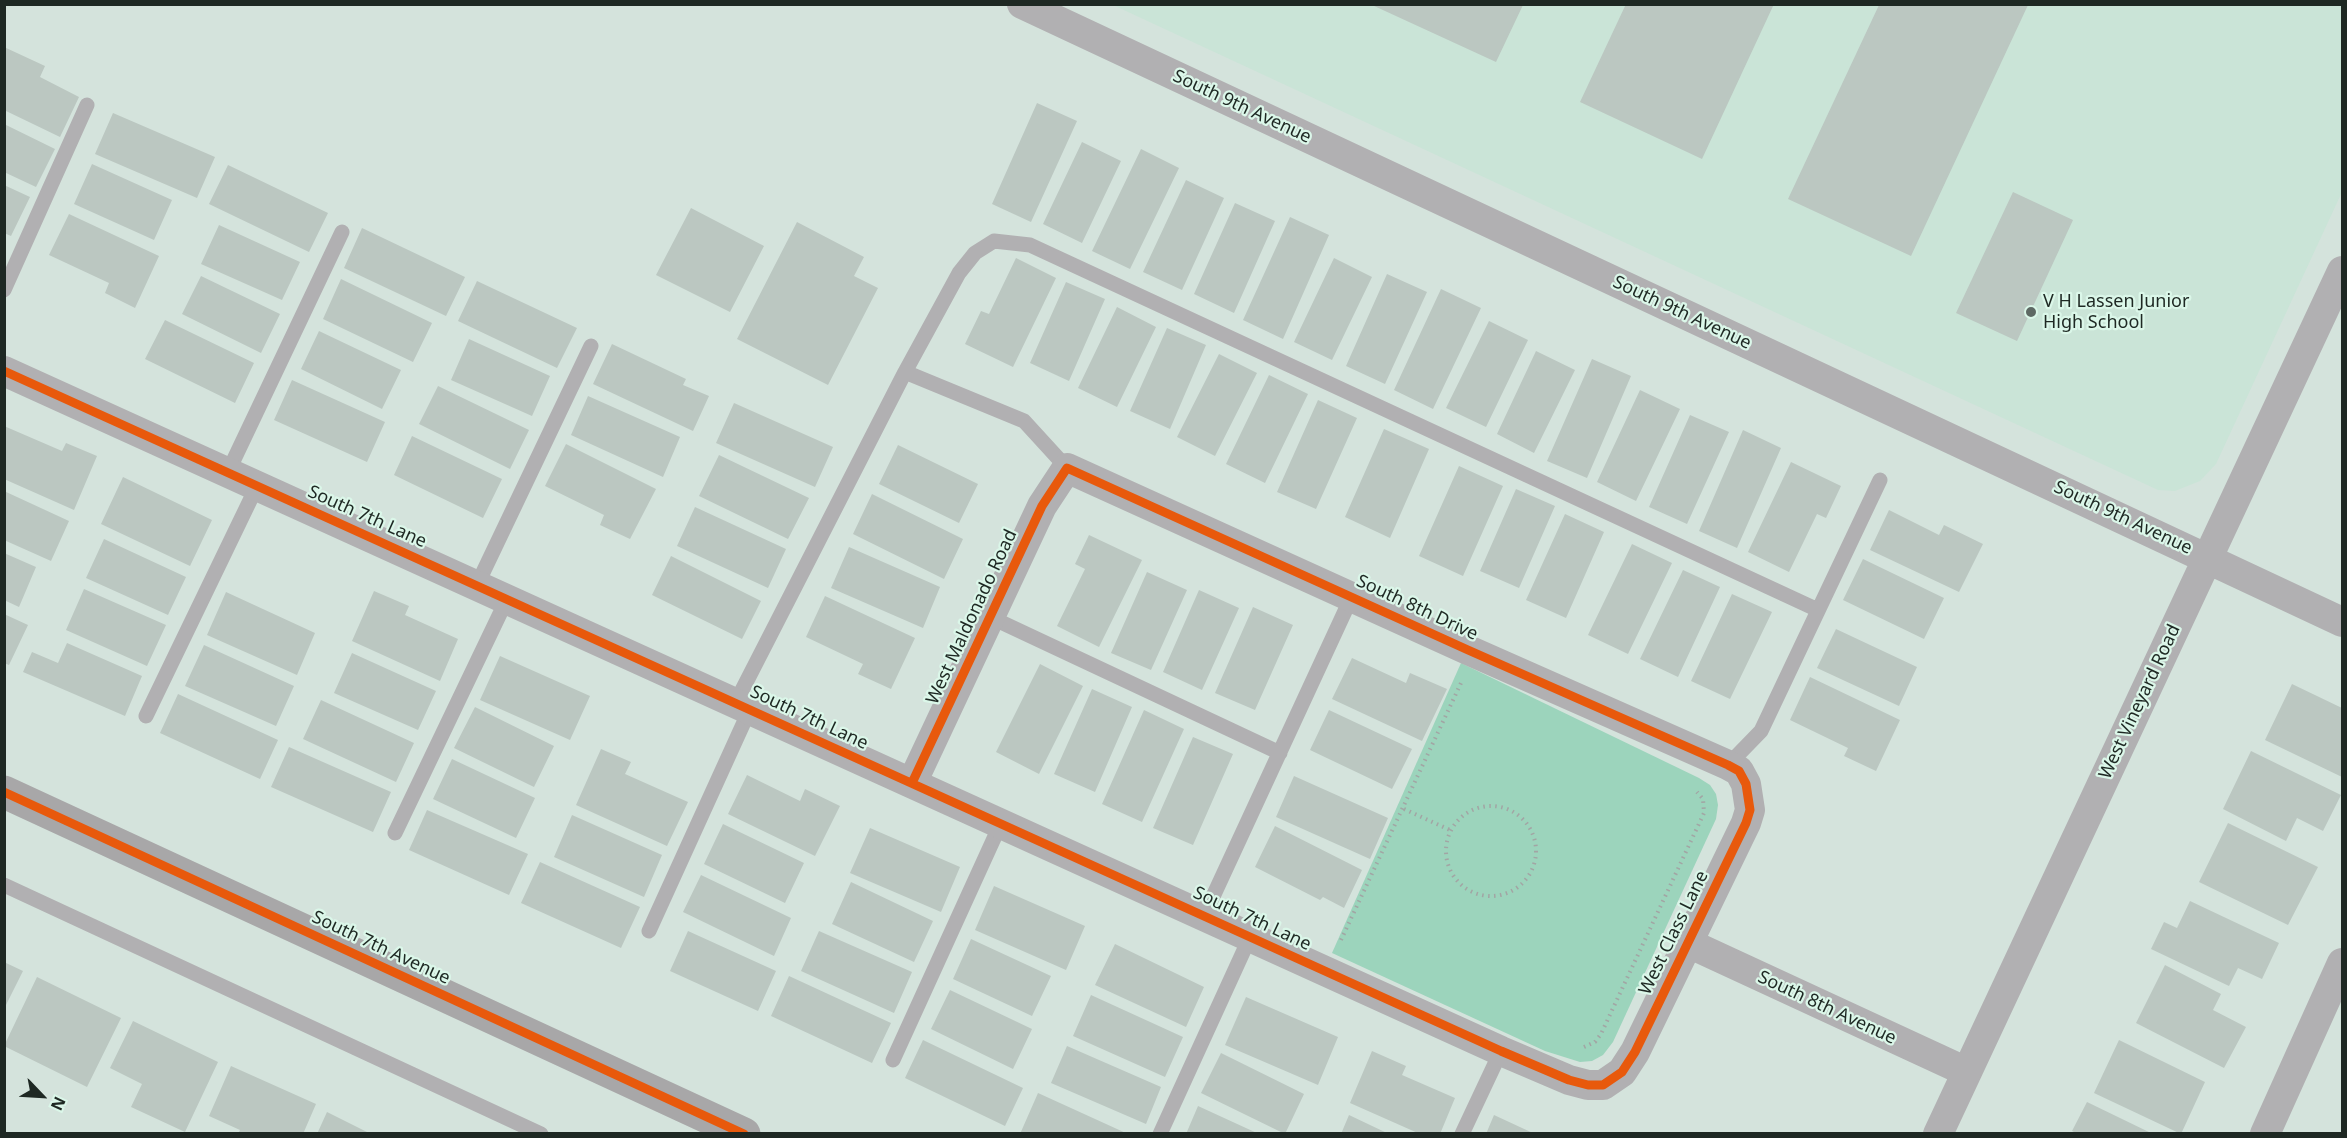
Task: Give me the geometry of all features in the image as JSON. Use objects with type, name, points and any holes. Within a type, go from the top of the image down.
[{"type":"main road","name":"South 7th Avenue","points":[[4,792],[744,1134]]},
{"type":"street","name":"South 9th Avenue","points":[[1022,4],[2343,622]]},
{"type":"street","name":"West Vineyard Road","points":[[1938,1134],[2343,271]]},
{"type":"street","name":"South 7th Lane","points":[[4,371],[1501,1051],[1569,1080],[1588,1085],[1604,1085]]},
{"type":"street","name":"South 8th Drive","points":[[1067,468],[1352,596],[1737,774]]},
{"type":"street","name":"West Maldonado Road","points":[[912,783],[1042,506],[1067,468]]},
{"type":"street","name":"West Class Lane","points":[[1604,1085],[1622,1072],[1635,1052],[1746,823],[1750,810],[1737,774]]},
{"type":"street","name":"South 8th Avenue","points":[[1688,943],[1967,1072]]},
{"type":"street","points":[[2265,1134],[2343,963]]},
{"type":"lane","points":[[4,290],[87,105]]},
{"type":"lane","points":[[228,472],[342,231]]},
{"type":"lane","points":[[649,931],[743,706],[905,372],[959,273],[975,253],[994,241],[1030,244],[1818,610]]},
{"type":"lane","points":[[477,585],[591,346]]},
{"type":"lane","points":[[905,372],[1024,421],[1067,468]]},
{"type":"lane","points":[[1737,774],[1761,731],[1880,480]]},
{"type":"lane","points":[[146,716],[257,486]]},
{"type":"lane","points":[[1204,916],[1352,596]]},
{"type":"lane","points":[[395,833],[507,599]]},
{"type":"lane","points":[[990,617],[1280,753]]},
{"type":"lane","points":[[893,1060],[1001,823]]},
{"type":"lane","points":[[4,885],[541,1134]]},
{"type":"lane","points":[[1160,1134],[1250,937]]},
{"type":"lane","points":[[1462,1134],[1501,1051]]},
{"type":"path","points":[[1341,940],[1463,680]]},
{"type":"path","points":[[1589,1046],[1600,1034],[1699,824],[1704,813],[1703,798]]},
{"type":"path","points":[[1492,806],[1507,809],[1521,817],[1535,841],[1536,856],[1531,872],[1522,884],[1509,893],[1493,897],[1478,895],[1463,888],[1452,876],[1446,861],[1445,846],[1450,830],[1462,816],[1476,808],[1492,806]]},
{"type":"path","points":[[1404,809],[1450,830]]},
{"type":"shaded area","name":"V H Lassen Junior High School","points":[[1113,5],[2342,5],[2342,192],[2216,464],[2200,481],[2175,491],[2158,490]]},
{"type":"green space","points":[[1461,663],[1699,778],[1710,785],[1716,794],[1718,805],[1716,819],[1613,1042],[1603,1055],[1592,1061],[1580,1062],[1545,1051],[1332,953]]},
{"type":"building","points":[[1626,4],[1774,4],[1702,159],[1580,102]]},
{"type":"building","points":[[1372,5],[1523,5],[1496,62]]},
{"type":"building","points":[[1879,5],[2028,5],[1911,256],[1788,199]]},
{"type":"building","points":[[4,47],[45,66],[40,77],[79,97],[60,137],[4,110]]},
{"type":"building","points":[[1037,103],[1077,121],[1031,222],[992,204]]},
{"type":"building","points":[[113,113],[215,157],[197,198],[95,154]]},
{"type":"building","points":[[4,124],[55,149],[36,187],[4,172]]},
{"type":"building","points":[[1082,142],[1121,161],[1082,243],[1043,224]]},
{"type":"building","points":[[1141,149],[1179,168],[1130,269],[1092,251]]},
{"type":"building","points":[[92,164],[172,200],[154,240],[74,204]]},
{"type":"building","points":[[228,165],[328,213],[309,252],[209,204]]},
{"type":"building","points":[[1186,180],[1224,198],[1182,290],[1143,272]]},
{"type":"building","points":[[4,185],[30,197],[11,236],[4,233]]},
{"type":"building","points":[[2013,192],[2073,220],[2017,341],[1956,313]]},
{"type":"building","points":[[1235,203],[1275,221],[1234,313],[1194,294]]},
{"type":"building","points":[[691,208],[764,246],[730,312],[656,275]]},
{"type":"building","points":[[69,214],[159,256],[135,308],[105,293],[109,283],[49,255]]},
{"type":"building","points":[[1290,217],[1329,235],[1283,339],[1243,320]]},
{"type":"building","points":[[797,222],[864,257],[854,276],[878,288],[828,385],[737,339]]},
{"type":"building","points":[[219,225],[300,262],[282,300],[201,264]]},
{"type":"building","points":[[362,228],[465,277],[446,316],[344,268]]},
{"type":"building","points":[[1016,258],[1056,278],[1013,367],[965,344],[981,311],[989,314]]},
{"type":"building","points":[[1334,258],[1372,277],[1332,360],[1294,342]]},
{"type":"building","points":[[1387,274],[1427,292],[1385,384],[1346,366]]},
{"type":"building","points":[[201,276],[280,314],[261,353],[182,314]]},
{"type":"building","points":[[341,279],[432,323],[413,362],[323,319]]},
{"type":"building","points":[[477,281],[577,328],[557,368],[458,321]]},
{"type":"building","points":[[1066,282],[1105,299],[1069,381],[1030,363]]},
{"type":"building","points":[[1441,289],[1481,308],[1433,409],[1394,390]]},
{"type":"building","points":[[1117,307],[1156,327],[1117,407],[1078,388]]},
{"type":"building","points":[[165,320],[254,363],[235,403],[145,359]]},
{"type":"building","points":[[1489,321],[1528,340],[1486,427],[1446,408]]},
{"type":"building","points":[[1167,328],[1206,345],[1170,429],[1130,411]]},
{"type":"building","points":[[319,331],[401,370],[382,409],[301,369]]},
{"type":"building","points":[[469,339],[550,376],[532,416],[451,380]]},
{"type":"building","points":[[612,344],[686,379],[683,385],[709,396],[693,431],[593,384]]},
{"type":"building","points":[[1536,351],[1575,370],[1534,453],[1497,434]]},
{"type":"building","points":[[1219,354],[1257,373],[1215,456],[1177,437]]},
{"type":"building","points":[[1592,359],[1631,376],[1587,478],[1547,461]]},
{"type":"building","points":[[1269,375],[1308,394],[1265,483],[1226,464]]},
{"type":"building","points":[[292,380],[385,422],[367,462],[274,420]]},
{"type":"building","points":[[438,386],[529,430],[510,469],[419,424]]},
{"type":"building","points":[[1640,390],[1680,409],[1636,501],[1597,482]]},
{"type":"building","points":[[588,396],[680,437],[663,477],[571,435]]},
{"type":"building","points":[[1318,400],[1357,418],[1316,509],[1277,492]]},
{"type":"building","points":[[734,403],[833,447],[815,487],[716,443]]},
{"type":"building","points":[[1690,415],[1729,432],[1687,524],[1649,507]]},
{"type":"building","points":[[4,426],[62,451],[66,443],[97,456],[74,510],[4,479]]},
{"type":"building","points":[[1384,429],[1429,449],[1390,538],[1345,517]]},
{"type":"building","points":[[1743,430],[1781,448],[1737,548],[1699,531]]},
{"type":"building","points":[[412,436],[502,479],[483,518],[394,475]]},
{"type":"building","points":[[566,444],[656,489],[630,539],[600,525],[604,515],[545,486]]},
{"type":"building","points":[[898,445],[978,484],[959,523],[879,484]]},
{"type":"building","points":[[719,455],[809,498],[788,539],[699,496]]},
{"type":"building","points":[[1791,462],[1841,486],[1826,518],[1817,514],[1789,572],[1748,552]]},
{"type":"building","points":[[1459,466],[1503,486],[1463,576],[1419,556]]},
{"type":"building","points":[[123,477],[212,520],[190,566],[101,524]]},
{"type":"building","points":[[1516,489],[1555,506],[1519,588],[1480,571]]},
{"type":"building","points":[[4,491],[69,521],[51,561],[4,540]]},
{"type":"building","points":[[872,494],[963,539],[944,579],[853,534]]},
{"type":"building","points":[[695,507],[786,549],[768,588],[677,546]]},
{"type":"building","points":[[1889,510],[1939,535],[1944,525],[1983,544],[1959,592],[1870,550]]},
{"type":"building","points":[[1565,514],[1604,532],[1566,618],[1526,600]]},
{"type":"building","points":[[1089,535],[1142,560],[1099,647],[1057,626],[1085,569],[1075,564]]},
{"type":"building","points":[[104,539],[186,577],[168,615],[86,578]]},
{"type":"building","points":[[1632,544],[1672,563],[1628,654],[1588,635]]},
{"type":"building","points":[[849,547],[940,587],[923,628],[831,588]]},
{"type":"building","points":[[4,553],[36,567],[19,607],[4,600]]},
{"type":"building","points":[[671,556],[761,601],[742,639],[652,595]]},
{"type":"building","points":[[1863,559],[1944,598],[1924,639],[1843,600]]},
{"type":"building","points":[[1683,570],[1720,587],[1678,677],[1640,659]]},
{"type":"building","points":[[1147,572],[1187,590],[1151,670],[1111,653]]},
{"type":"building","points":[[84,589],[166,625],[147,666],[66,630]]},
{"type":"building","points":[[1199,590],[1239,608],[1202,690],[1163,672]]},
{"type":"building","points":[[374,591],[409,606],[405,615],[458,639],[440,681],[352,641]]},
{"type":"building","points":[[226,592],[315,633],[297,675],[207,635]]},
{"type":"building","points":[[1732,594],[1772,612],[1730,699],[1691,681]]},
{"type":"building","points":[[825,596],[915,638],[891,689],[858,674],[863,664],[806,637]]},
{"type":"building","points":[[1253,607],[1293,625],[1255,710],[1215,693]]},
{"type":"building","points":[[4,614],[28,625],[9,665],[4,663]]},
{"type":"building","points":[[1836,629],[1917,667],[1899,706],[1817,668]]},
{"type":"building","points":[[67,643],[142,676],[125,716],[23,672],[32,652],[58,663]]},
{"type":"building","points":[[204,645],[294,686],[276,726],[185,686]]},
{"type":"building","points":[[352,653],[436,691],[418,730],[334,693]]},
{"type":"building","points":[[500,656],[590,696],[570,740],[480,700]]},
{"type":"building","points":[[1352,658],[1406,683],[1410,673],[1447,689],[1422,741],[1332,699]]},
{"type":"building","points":[[1040,664],[1083,686],[1039,774],[996,752]]},
{"type":"building","points":[[1810,677],[1900,720],[1876,771],[1844,756],[1848,748],[1790,720]]},
{"type":"building","points":[[2292,684],[2342,708],[2342,777],[2265,740]]},
{"type":"building","points":[[1092,689],[1132,707],[1095,792],[1054,774]]},
{"type":"building","points":[[178,694],[278,740],[260,779],[160,733]]},
{"type":"building","points":[[321,700],[414,743],[396,782],[303,739]]},
{"type":"building","points":[[475,707],[554,746],[534,787],[454,748]]},
{"type":"building","points":[[1144,710],[1184,729],[1142,822],[1102,804]]},
{"type":"building","points":[[1329,710],[1412,749],[1392,789],[1310,750]]},
{"type":"building","points":[[1193,737],[1233,754],[1193,845],[1153,828]]},
{"type":"building","points":[[289,747],[391,792],[373,832],[271,787]]},
{"type":"building","points":[[601,749],[631,762],[625,774],[688,802],[667,846],[576,805]]},
{"type":"building","points":[[2251,751],[2341,795],[2323,831],[2297,818],[2286,841],[2223,809]]},
{"type":"building","points":[[452,759],[535,798],[516,838],[433,799]]},
{"type":"building","points":[[747,775],[800,801],[805,789],[840,806],[815,856],[728,814]]},
{"type":"building","points":[[1294,776],[1388,818],[1370,859],[1276,817]]},
{"type":"building","points":[[427,810],[528,854],[509,895],[409,850]]},
{"type":"building","points":[[572,815],[662,855],[644,897],[554,857]]},
{"type":"building","points":[[2228,823],[2318,867],[2288,925],[2199,882]]},
{"type":"building","points":[[723,824],[804,863],[785,903],[704,864]]},
{"type":"building","points":[[1275,826],[1362,870],[1344,908],[1323,897],[1320,900],[1255,867]]},
{"type":"building","points":[[870,828],[960,867],[941,912],[850,873]]},
{"type":"building","points":[[540,862],[640,907],[621,948],[521,903]]},
{"type":"building","points":[[701,875],[791,918],[774,956],[683,912]]},
{"type":"building","points":[[851,882],[933,921],[914,962],[832,924]]},
{"type":"building","points":[[994,886],[1085,926],[1066,970],[975,930]]},
{"type":"building","points":[[2190,901],[2279,943],[2262,979],[2238,968],[2229,986],[2151,949],[2164,922],[2177,928]]},
{"type":"building","points":[[688,931],[776,971],[758,1011],[670,971]]},
{"type":"building","points":[[819,931],[912,972],[894,1013],[801,971]]},
{"type":"building","points":[[971,939],[1051,976],[1032,1016],[953,979]]},
{"type":"building","points":[[1115,944],[1204,987],[1186,1027],[1095,985]]},
{"type":"building","points":[[4,962],[23,971],[4,1009]]},
{"type":"building","points":[[2165,965],[2221,994],[2213,1010],[2246,1027],[2224,1068],[2136,1023]]},
{"type":"building","points":[[789,976],[891,1023],[872,1063],[771,1016]]},
{"type":"building","points":[[37,977],[121,1018],[87,1087],[4,1046]]},
{"type":"building","points":[[950,990],[1032,1029],[1013,1069],[931,1029]]},
{"type":"building","points":[[1091,995],[1183,1037],[1165,1077],[1073,1036]]},
{"type":"building","points":[[1246,997],[1338,1037],[1318,1085],[1225,1045]]},
{"type":"building","points":[[133,1021],[218,1062],[185,1132],[131,1107],[142,1084],[110,1068]]},
{"type":"building","points":[[923,1040],[1023,1088],[1005,1126],[905,1078]]},
{"type":"building","points":[[2119,1040],[2205,1082],[2181,1134],[2094,1093]]},
{"type":"building","points":[[1067,1046],[1161,1087],[1146,1124],[1051,1083]]},
{"type":"building","points":[[1372,1051],[1406,1066],[1402,1075],[1455,1098],[1440,1134],[1420,1134],[1350,1103]]},
{"type":"building","points":[[1221,1053],[1304,1094],[1285,1134],[1201,1093]]},
{"type":"building","points":[[231,1066],[316,1104],[303,1134],[238,1134],[240,1130],[209,1116]]},
{"type":"building","points":[[1038,1093],[1128,1134],[1020,1134]]},
{"type":"building","points":[[2087,1102],[2153,1134],[2078,1134],[2072,1131]]},
{"type":"building","points":[[1198,1106],[1259,1134],[1186,1134]]},
{"type":"building","points":[[327,1112],[371,1134],[317,1134]]},
{"type":"building","points":[[1349,1115],[1389,1134],[1341,1134]]},
{"type":"building","points":[[1494,1115],[1535,1134],[1486,1134]]},
{"type":"cycle path","points":[[4,371],[1501,1051],[1569,1080],[1588,1085],[1603,1085],[1622,1072],[1635,1052],[1746,823],[1750,810],[1746,784],[1739,771],[1728,765],[1067,468],[1042,506],[912,783]]},
{"type":"cycle path","points":[[4,792],[744,1134]]},
{"type":"place","name":"V H Lassen Junior High School","points":[[2031,312]]}]
